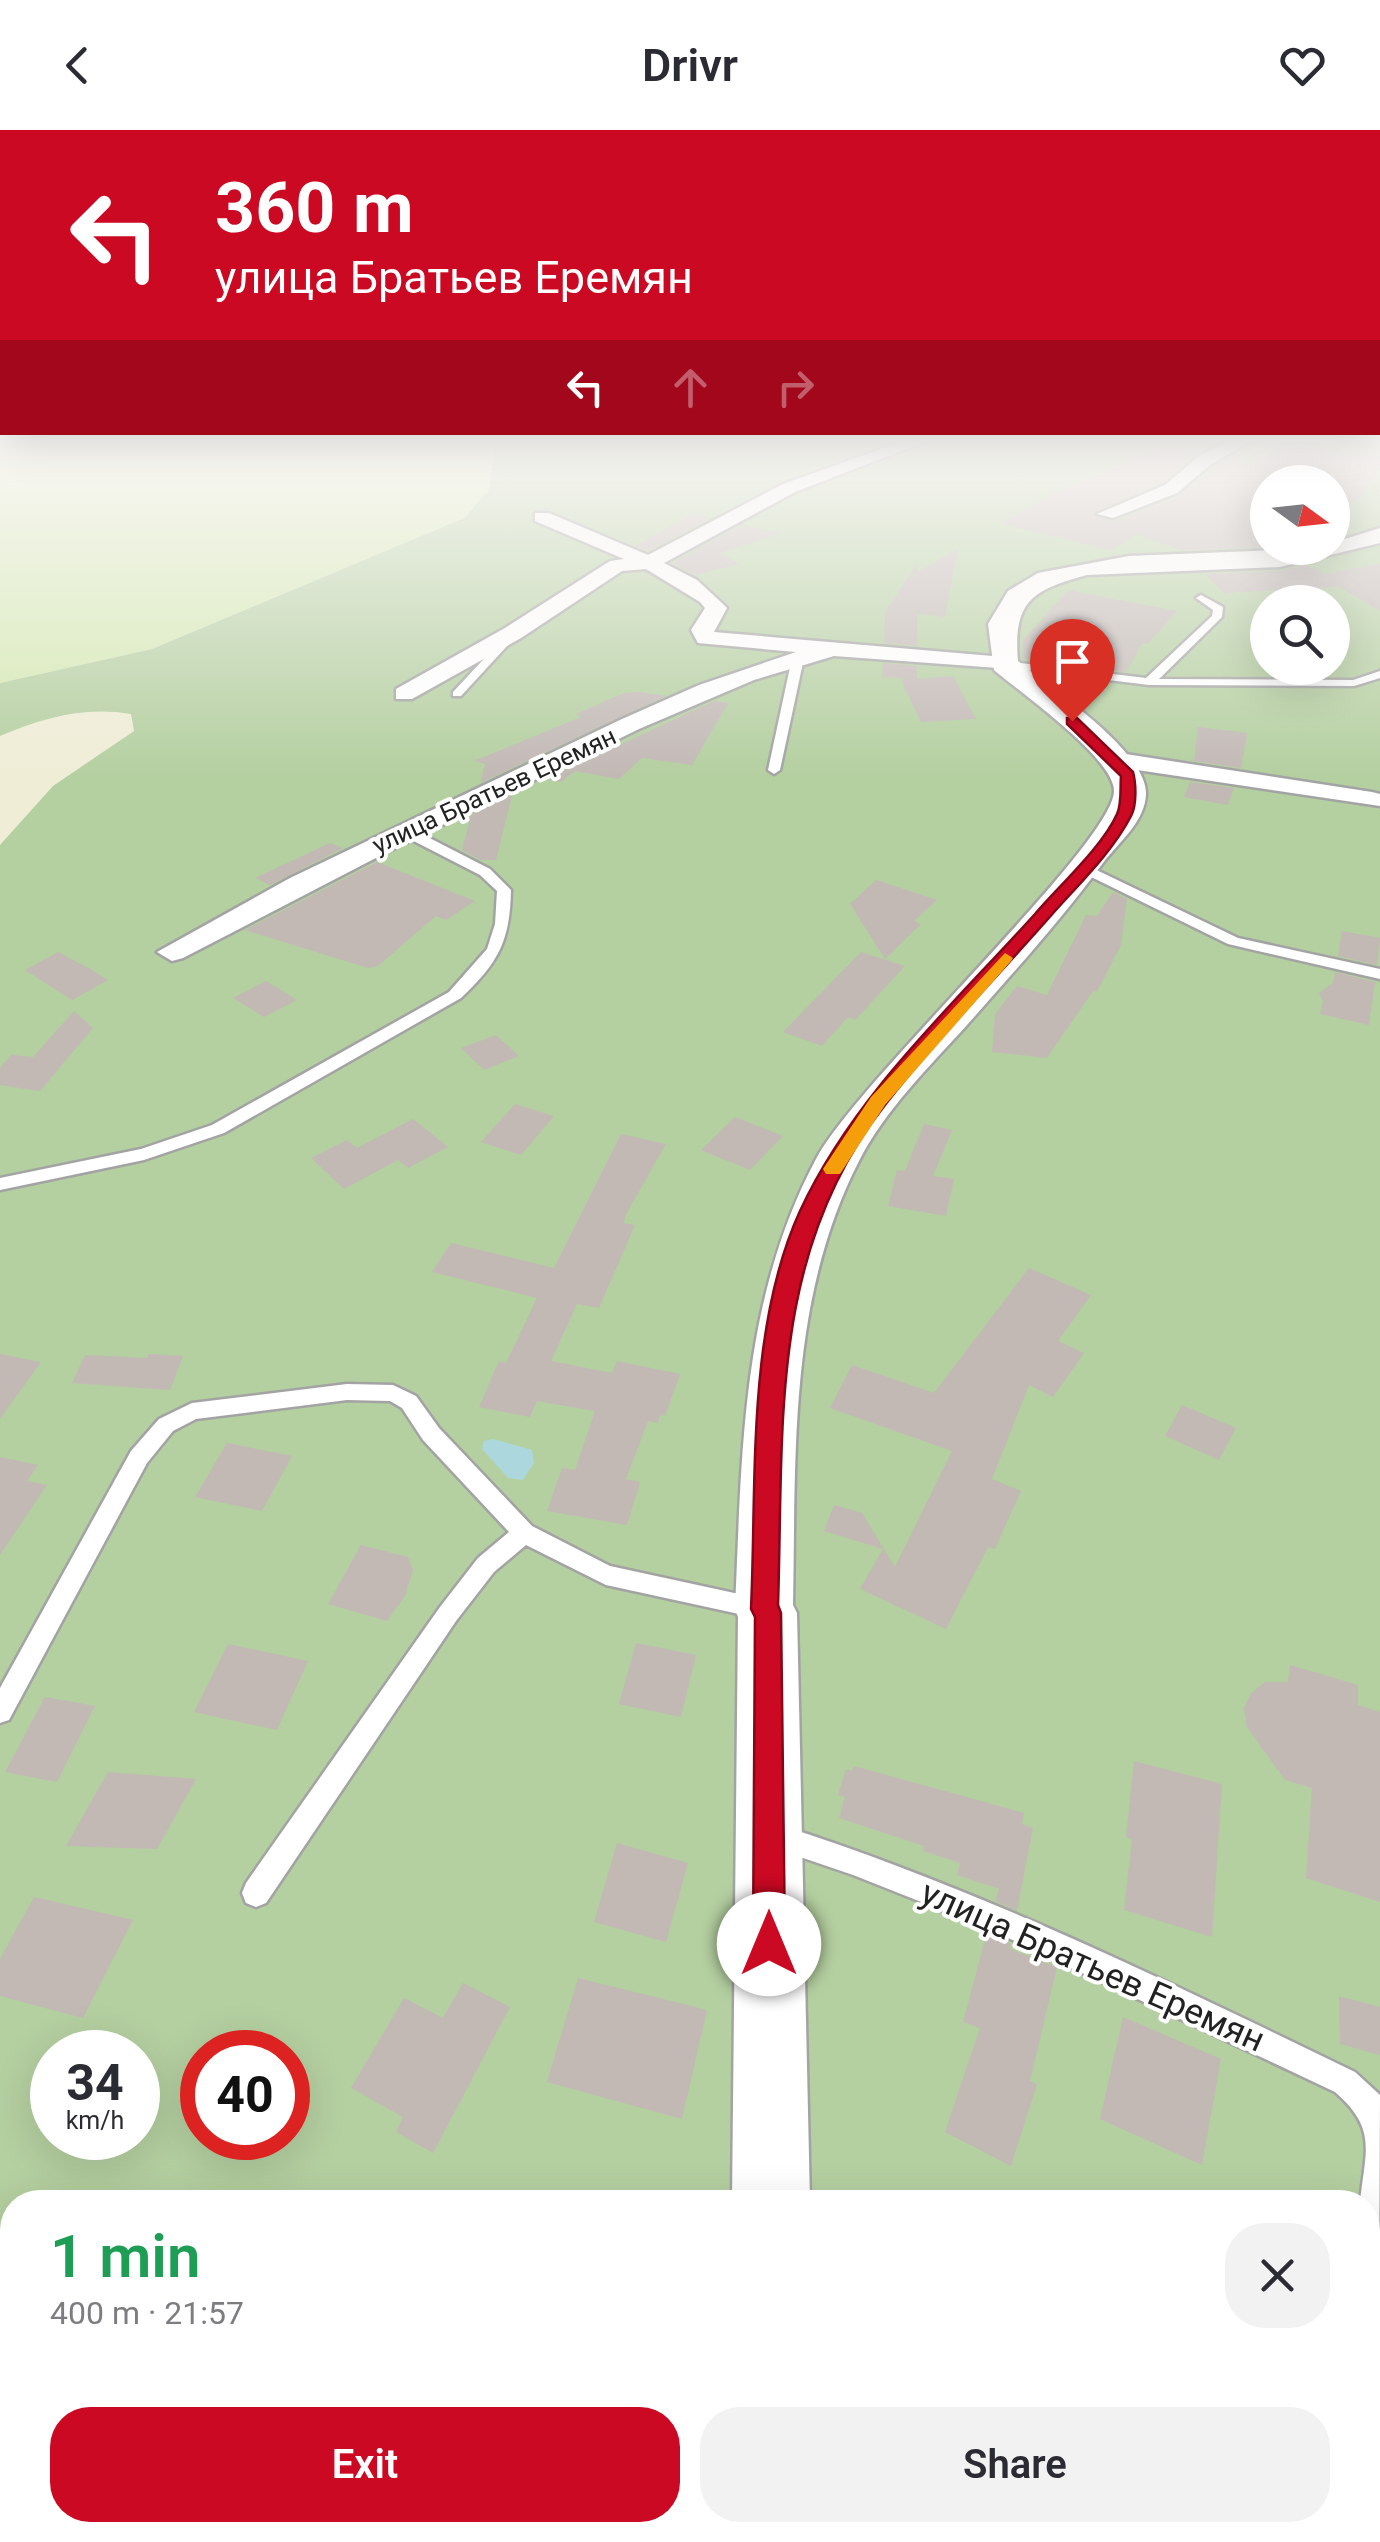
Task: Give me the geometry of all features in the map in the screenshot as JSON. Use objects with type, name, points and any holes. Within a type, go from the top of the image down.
[{"type":"street","name":"улица Братьев Еремян","points":[[621,552],[716,603],[702,630],[706,638],[826,652],[1004,664]]},
{"type":"street","points":[[404,694],[513,634],[618,565],[648,563],[670,552]]},
{"type":"street","points":[[771,2190],[768,1613],[764,1609],[776,1338],[792,1263],[810,1212],[839,1158],[878,1101],[1084,868],[1126,813],[1128,775],[1118,761],[1004,664],[998,645],[1000,626],[1009,606],[1034,585],[1069,570],[1100,565],[1195,581],[1336,552]]},
{"type":"street","name":"улица Братьев Еремян","points":[[172,952],[281,890],[647,718],[744,676],[826,652]]},
{"type":"street","points":[[1118,761],[1372,800]]},
{"type":"lane","points":[[1149,682],[1217,617],[1219,609],[1195,581]]},
{"type":"lane","points":[[457,694],[513,634]]},
{"type":"lane","points":[[774,770],[798,658]]},
{"type":"lane","points":[[1004,664],[1149,682],[1354,683],[1380,674]]},
{"type":"lane","points":[[0,1184],[144,1154],[218,1129],[454,995],[482,969],[504,932],[504,890],[485,872],[407,832]]},
{"type":"lane","points":[[1084,868],[1233,942],[1380,974]]},
{"type":"lane","points":[[0,1712],[139,1458],[166,1425],[192,1411],[346,1392],[393,1393],[409,1402],[432,1434],[524,1533],[606,1575],[764,1609]]},
{"type":"lane","points":[[256,1894],[448,1614],[486,1565],[524,1533]]},
{"type":"lane","name":"улица Братьев Еремян","points":[[768,1834],[843,1857],[1016,1926],[1346,2082],[1367,2100],[1380,2120],[1380,2141]]},
{"type":"lane","points":[[1376,2190],[1380,2153]]},
{"type":"shaded area","points":[[101,709],[131,714],[134,732],[53,786],[0,845],[0,736],[36,721]]},
{"type":"green space","points":[[0,552],[384,552],[152,649],[0,683]]},
{"type":"green space","points":[[384,552],[1250,552],[1250,565],[1350,565],[1350,552],[1380,552],[1380,2190],[0,2190],[0,845],[53,786],[134,731],[131,714],[97,712],[48,719],[0,736],[0,683],[152,649]]},
{"type":"water","points":[[493,1439],[532,1450],[534,1463],[523,1480],[508,1478],[482,1449],[484,1441]]},
{"type":"building","points":[[693,552],[724,552],[719,553],[739,564],[695,575],[672,563]]},
{"type":"building","points":[[958,552],[945,617],[917,614],[917,646],[884,643],[885,612],[918,562],[917,572]]},
{"type":"building","points":[[1380,564],[1380,611],[1350,593],[1350,585],[1250,585],[1250,592],[1224,593],[1205,574],[1280,571],[1306,565],[1324,574]]},
{"type":"building","points":[[1068,590],[1177,611],[1148,644],[1142,643],[1126,672],[1022,659],[1023,640]]},
{"type":"building","points":[[883,663],[917,666],[917,679],[953,676],[976,719],[921,722],[901,680],[909,679],[882,677]]},
{"type":"building","points":[[624,693],[666,696],[480,783],[485,764],[474,761],[581,717],[576,714]]},
{"type":"building","points":[[714,701],[728,703],[692,765],[642,758],[619,779],[575,771],[561,782],[546,779]]},
{"type":"building","points":[[1198,727],[1247,733],[1241,768],[1194,761]]},
{"type":"building","points":[[1190,782],[1234,788],[1228,805],[1184,797]]},
{"type":"building","points":[[512,795],[496,860],[480,860],[462,850],[471,815]]},
{"type":"building","points":[[330,843],[343,848],[270,885],[255,878]]},
{"type":"building","points":[[377,862],[475,901],[446,920],[436,916],[378,966],[368,968],[245,930]]},
{"type":"building","points":[[876,880],[937,900],[914,921],[921,924],[885,959],[850,904]]},
{"type":"building","points":[[1113,892],[1127,899],[1121,945],[1097,992],[1093,991],[1047,1058],[992,1052],[995,1014],[1017,986],[1047,995],[1086,915],[1097,916]]},
{"type":"building","points":[[1342,931],[1380,938],[1377,965],[1338,956]]},
{"type":"building","points":[[58,952],[108,980],[72,1000],[25,970]]},
{"type":"building","points":[[861,952],[905,966],[855,1020],[848,1017],[822,1046],[783,1032]]},
{"type":"building","points":[[1335,972],[1375,982],[1369,1025],[1320,1014],[1323,1002],[1319,993],[1333,983]]},
{"type":"building","points":[[266,981],[297,1000],[264,1017],[233,998]]},
{"type":"building","points":[[74,1011],[93,1028],[40,1091],[0,1085],[0,1068],[11,1055],[33,1057]]},
{"type":"building","points":[[496,1035],[519,1056],[484,1070],[461,1048]]},
{"type":"building","points":[[515,1104],[554,1116],[521,1155],[481,1142]]},
{"type":"building","points":[[735,1117],[783,1136],[750,1170],[701,1150]]},
{"type":"building","points":[[413,1119],[448,1147],[408,1168],[398,1160],[344,1189],[311,1158],[347,1140],[357,1148]]},
{"type":"building","points":[[924,1124],[952,1130],[933,1176],[954,1179],[946,1216],[888,1206],[897,1170],[905,1171]]},
{"type":"building","points":[[621,1134],[666,1144],[626,1214],[624,1223],[635,1225],[599,1308],[577,1304],[551,1361],[612,1373],[617,1361],[680,1374],[665,1416],[660,1415],[658,1423],[648,1421],[626,1479],[640,1482],[627,1525],[547,1511],[562,1468],[575,1470],[595,1411],[537,1401],[530,1417],[479,1407],[499,1361],[506,1363],[537,1298],[432,1272],[451,1243],[554,1268]]},
{"type":"building","points":[[1029,1268],[1091,1295],[1058,1341],[1084,1353],[1053,1397],[1029,1385],[992,1479],[1021,1491],[995,1549],[988,1547],[946,1629],[860,1589],[883,1549],[824,1531],[834,1505],[862,1513],[895,1567],[952,1451],[830,1408],[852,1365],[934,1393]]},
{"type":"building","points":[[0,1354],[41,1362],[0,1419]]},
{"type":"building","points":[[149,1354],[183,1356],[170,1390],[72,1383],[85,1355],[147,1358]]},
{"type":"building","points":[[1182,1405],[1236,1428],[1219,1460],[1165,1436]]},
{"type":"building","points":[[227,1443],[292,1456],[262,1511],[195,1497]]},
{"type":"building","points":[[0,1457],[38,1465],[27,1481],[47,1485],[0,1555]]},
{"type":"building","points":[[361,1545],[408,1557],[413,1570],[405,1596],[387,1621],[328,1604]]},
{"type":"building","points":[[636,1643],[696,1655],[681,1717],[619,1704]]},
{"type":"building","points":[[228,1644],[308,1661],[277,1730],[194,1712]]},
{"type":"building","points":[[1290,1665],[1358,1685],[1358,1705],[1380,1712],[1380,1902],[1306,1878],[1312,1788],[1285,1780],[1247,1727],[1244,1708],[1251,1693],[1265,1682],[1288,1682]]},
{"type":"building","points":[[45,1697],[95,1706],[57,1782],[5,1772]]},
{"type":"building","points":[[1134,1761],[1222,1784],[1212,1937],[1124,1910],[1132,1839],[1126,1837]]},
{"type":"building","points":[[854,1766],[1024,1813],[1022,1824],[1033,1828],[1017,1911],[995,1901],[999,1889],[957,1875],[960,1863],[923,1851],[924,1846],[839,1818],[845,1797],[838,1795],[846,1769],[852,1771]]},
{"type":"building","points":[[108,1772],[196,1779],[157,1849],[66,1846]]},
{"type":"building","points":[[617,1843],[688,1863],[666,1942],[594,1922]]},
{"type":"building","points":[[34,1897],[133,1920],[83,2018],[0,1996],[0,1959]]},
{"type":"building","points":[[987,1932],[1011,1944],[1010,1949],[1057,1967],[1030,2081],[1037,2084],[1011,2166],[945,2132],[980,2028],[963,2022]]},
{"type":"building","points":[[578,1978],[707,2010],[682,2119],[547,2082]]},
{"type":"building","points":[[463,1983],[510,2007],[433,2153],[396,2132],[403,2117],[351,2088],[404,1998],[443,2018]]},
{"type":"building","points":[[1339,1996],[1380,2007],[1380,2055],[1340,2044]]},
{"type":"building","points":[[1123,2017],[1221,2059],[1202,2165],[1100,2119]]},
{"type":"slow traffic","points":[[833,1169],[878,1101],[1005,958]]},
{"type":"route","points":[[769,1944],[768,1613],[764,1609],[776,1338],[792,1263],[810,1212],[839,1158],[878,1101],[1084,868],[1126,813],[1130,795],[1128,775],[1118,761],[1072,721]]}]
